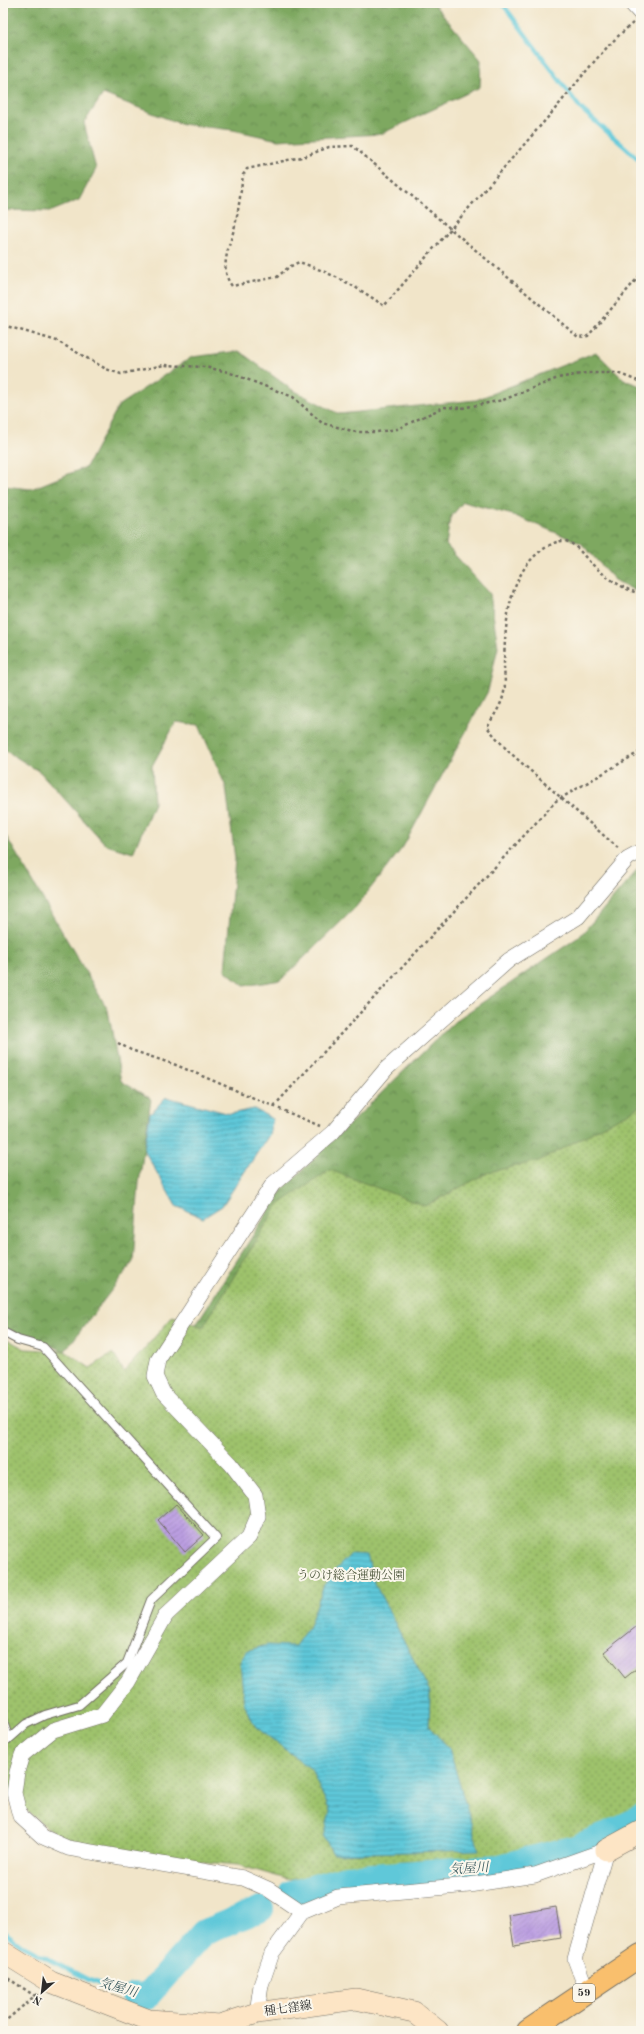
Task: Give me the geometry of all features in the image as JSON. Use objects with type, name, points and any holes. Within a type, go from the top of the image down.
[{"type":"main road","points":[[606,1850],[641,1831]]},
{"type":"main road","name":"種七窪線","points":[[3,1952],[50,1982],[149,2020],[220,2025],[239,2022],[257,2013],[356,1999],[414,2012],[438,2031]]},
{"type":"main road","name":"59","points":[[528,2031],[641,1955]]},
{"type":"street","points":[[631,3],[638,18]]},
{"type":"street","points":[[302,1912],[268,1889],[243,1878],[68,1848],[42,1837],[20,1816],[14,1793],[17,1772],[22,1755],[54,1730],[75,1725],[102,1714],[128,1682],[166,1615],[249,1537],[258,1516],[255,1494],[231,1464],[163,1393],[155,1376],[158,1360],[273,1184],[333,1132],[386,1069],[509,960],[578,917],[635,854]]},
{"type":"street","points":[[257,2013],[261,1985],[272,1953],[302,1912],[338,1897],[469,1885],[535,1875],[606,1850]]},
{"type":"street","points":[[587,1991],[576,1959],[606,1850]]},
{"type":"lane","points":[[3,1332],[18,1340],[43,1347],[216,1538],[152,1600],[127,1663],[79,1705],[39,1718],[26,1724],[9,1740],[3,1722]]},
{"type":"path","points":[[638,18],[619,34],[576,85],[450,229],[384,306],[358,288],[317,268],[299,262],[289,267],[277,277],[232,286],[228,281],[226,262],[228,248],[236,222],[243,175],[247,169],[306,156],[329,147],[353,146],[450,229],[578,338],[588,336],[641,274]]},
{"type":"path","points":[[3,325],[57,341],[106,369],[120,374],[128,374],[145,368],[164,365],[205,367],[228,372],[293,398],[322,423],[356,432],[377,432],[397,429],[444,407],[462,408],[503,400],[558,378],[586,373],[617,373],[641,382]]},
{"type":"path","points":[[635,854],[561,798],[507,750],[487,727],[502,702],[504,690],[507,623],[513,593],[521,573],[531,558],[557,542],[564,541],[573,544],[592,565],[609,579],[641,594]]},
{"type":"path","points":[[274,1106],[556,801],[641,751]]},
{"type":"path","points":[[118,1043],[131,1050],[176,1065],[333,1132]]},
{"type":"path","points":[[3,1975],[35,1996]]},
{"type":"path","points":[[3,2023],[50,1982]]},
{"type":"green space","points":[[3,3],[433,3],[481,60],[480,87],[381,134],[278,140],[233,130],[181,124],[103,94],[84,123],[96,169],[79,200],[52,211],[3,210]]},
{"type":"green space","points":[[239,351],[291,389],[339,414],[476,400],[596,352],[624,380],[641,386],[641,594],[615,580],[581,543],[513,515],[463,502],[450,518],[446,545],[490,594],[498,647],[488,691],[403,847],[355,908],[281,980],[244,986],[225,970],[235,859],[226,787],[199,725],[176,722],[152,766],[154,803],[133,853],[106,845],[40,772],[3,749],[3,486],[31,489],[86,467],[119,405],[192,357]]},
{"type":"green space","points":[[3,831],[108,1010],[121,1081],[151,1099],[139,1183],[133,1262],[65,1351],[3,1328]]},
{"type":"green space","points":[[641,866],[641,1279],[191,1332],[282,1190],[455,1021],[580,936]]},
{"type":"green space","name":"うのけ総合運動公園","points":[[641,1106],[641,1810],[571,1842],[517,1855],[402,1861],[290,1880],[238,1865],[76,1850],[3,1792],[3,1337],[25,1349],[65,1351],[90,1368],[113,1353],[124,1372],[173,1316],[203,1327],[278,1205],[330,1170],[425,1206],[489,1172],[539,1161]]},
{"type":"water","points":[[166,1097],[230,1114],[254,1109],[273,1119],[269,1135],[222,1206],[203,1218],[176,1206],[144,1150],[150,1114]]},
{"type":"water","points":[[351,1554],[367,1555],[374,1582],[430,1692],[429,1727],[449,1748],[479,1850],[333,1854],[324,1837],[330,1811],[311,1769],[256,1727],[244,1704],[240,1662],[246,1651],[267,1645],[295,1646],[309,1626],[324,1585],[337,1568]]},
{"type":"building","points":[[176,1504],[204,1535],[185,1552],[158,1520]]},
{"type":"building","points":[[641,1623],[641,1665],[625,1678],[604,1652]]},
{"type":"building","points":[[556,1907],[561,1938],[514,1946],[509,1915]]},
{"type":"waterway","points":[[502,3],[581,109],[641,161]]},
{"type":"waterway","name":"気屋川","points":[[291,1894],[345,1878],[499,1867],[575,1848],[641,1818]]},
{"type":"waterway","name":"気屋川","points":[[134,1995],[146,1997],[204,1932],[261,1909]]},
{"type":"waterway","name":"気屋川","points":[[3,1931],[23,1946],[89,1980],[134,1995]]}]
